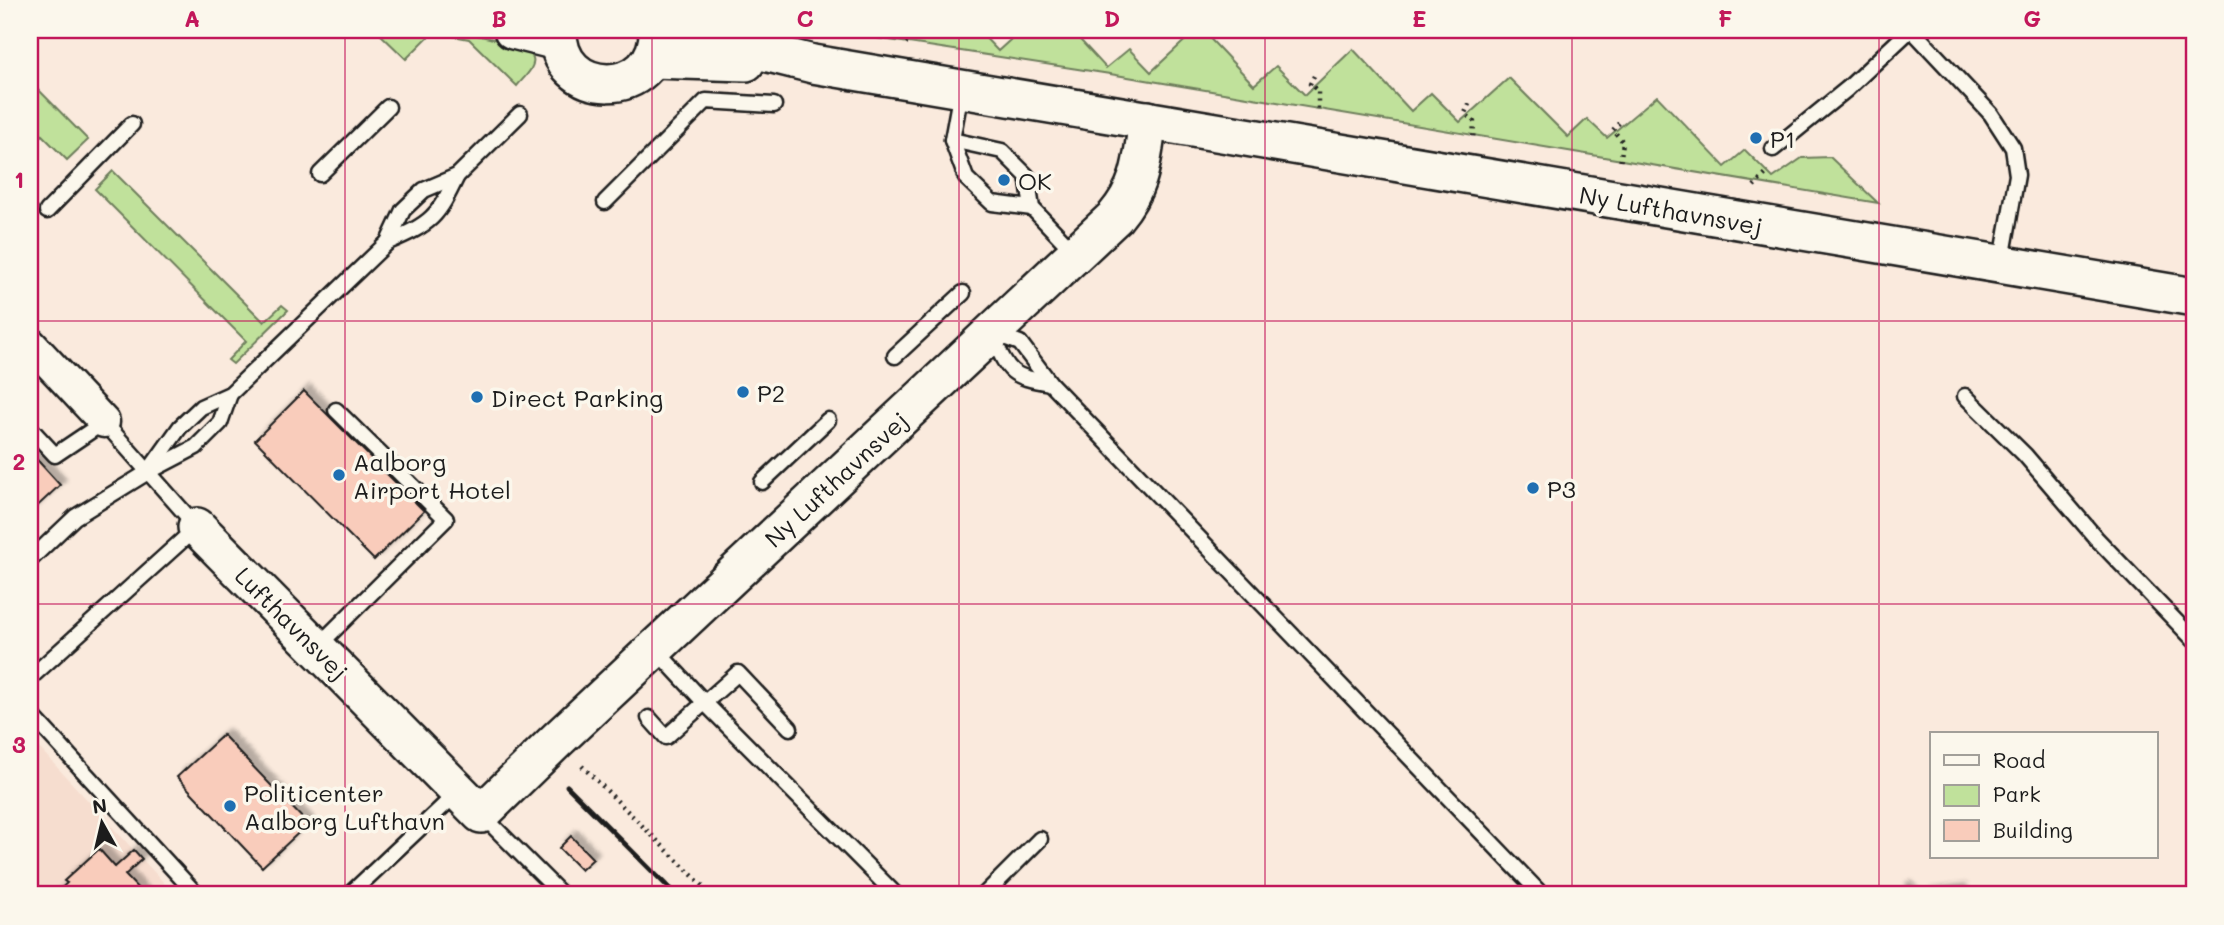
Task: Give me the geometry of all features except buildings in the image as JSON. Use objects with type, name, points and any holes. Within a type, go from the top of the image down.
[{"type":"street","points":[[513,30],[558,35],[563,57],[572,69],[597,83],[613,84],[628,80],[641,71],[655,45]]},
{"type":"street","name":"Ny Lufthavnsvej","points":[[677,30],[813,64]]},
{"type":"street","name":"Ny Lufthavnsvej","points":[[655,45],[813,64],[2194,297]]},
{"type":"street","name":"Ny Lufthavnsvej","points":[[470,803],[557,740],[1077,255],[1130,199],[1140,173],[1148,120]]},
{"type":"street","name":"Lufthavnsvej","points":[[30,343],[104,422]]},
{"type":"street","name":"Lufthavnsvej","points":[[197,527],[470,803]]},
{"type":"lane","points":[[1773,149],[1847,89],[1911,30],[1991,114],[2013,148],[2017,174],[2001,266]]},
{"type":"lane","points":[[961,89],[952,140],[966,178],[992,203],[1032,208]]},
{"type":"lane","points":[[605,202],[706,101],[774,105]]},
{"type":"lane","points":[[320,174],[388,107]]},
{"type":"lane","points":[[148,472],[180,427],[201,407],[230,394],[388,242],[421,228],[441,208],[457,176],[520,114]]},
{"type":"lane","points":[[47,211],[132,124]]},
{"type":"lane","points":[[952,140],[1002,151],[1027,176],[1032,208],[1077,255]]},
{"type":"lane","points":[[388,242],[403,210],[424,190],[457,176]]},
{"type":"lane","points":[[895,356],[963,293]]},
{"type":"lane","points":[[992,333],[1004,362],[1019,377],[1050,383]]},
{"type":"lane","points":[[992,333],[1020,343],[1050,383],[1542,895]]},
{"type":"lane","points":[[30,560],[75,517],[148,472],[196,447],[220,423],[230,394]]},
{"type":"lane","points":[[1965,397],[2025,455],[2096,538],[2194,640]]},
{"type":"lane","points":[[316,648],[446,519],[336,410]]},
{"type":"lane","points":[[762,482],[828,420]]},
{"type":"lane","points":[[30,428],[55,455],[104,422]]},
{"type":"lane","name":"Lufthavnsvej","points":[[104,422],[197,527]]},
{"type":"lane","points":[[30,678],[197,527]]},
{"type":"lane","points":[[655,649],[896,895]]},
{"type":"lane","points":[[649,718],[666,737],[738,673],[790,728]]},
{"type":"lane","points":[[30,713],[197,895]]},
{"type":"lane","points":[[349,895],[470,803]]},
{"type":"lane","name":"Lufthavnsvej","points":[[470,803],[562,895]]},
{"type":"lane","points":[[984,895],[1040,839]]},
{"type":"path","points":[[903,46],[921,30]]},
{"type":"path","points":[[1617,200],[1623,142],[1613,130],[1619,123]]},
{"type":"path","points":[[557,740],[710,893]]},
{"type":"shaded area","points":[[30,738],[155,873],[175,895],[30,895]]},
{"type":"green space","points":[[376,30],[434,31],[406,59]]},
{"type":"green space","points":[[438,30],[505,42],[528,52],[533,58],[532,66],[517,86],[469,39],[437,33]]},
{"type":"green space","points":[[824,30],[978,30],[998,51],[1021,30],[1071,30],[1106,68],[1129,49],[1151,72],[1196,30],[1202,30],[1254,85],[1276,66],[1305,95],[1353,49],[1411,111],[1431,93],[1460,122],[1509,78],[1568,137],[1587,119],[1607,138],[1657,96],[1725,167],[1745,150],[1773,178],[1802,158],[1830,157],[1878,203],[1110,74]]},
{"type":"green space","points":[[30,81],[88,140],[67,160],[30,123]]},
{"type":"green space","points":[[113,171],[264,322],[282,305],[288,310],[233,364],[228,360],[246,341],[95,189]]},
{"type":"railway","points":[[567,786],[676,895]]},
{"type":"place","name":"P1","points":[[1756,138]]},
{"type":"place","name":"OK","points":[[1004,180]]},
{"type":"place","name":"P2","points":[[743,392]]},
{"type":"place","name":"Direct Parking","points":[[477,397]]},
{"type":"place","name":"Aalborg Airport Hotel","points":[[339,475]]},
{"type":"place","name":"P3","points":[[1533,488]]},
{"type":"place","name":"Politicenter Aalborg Lufthavn","points":[[230,806]]}]
